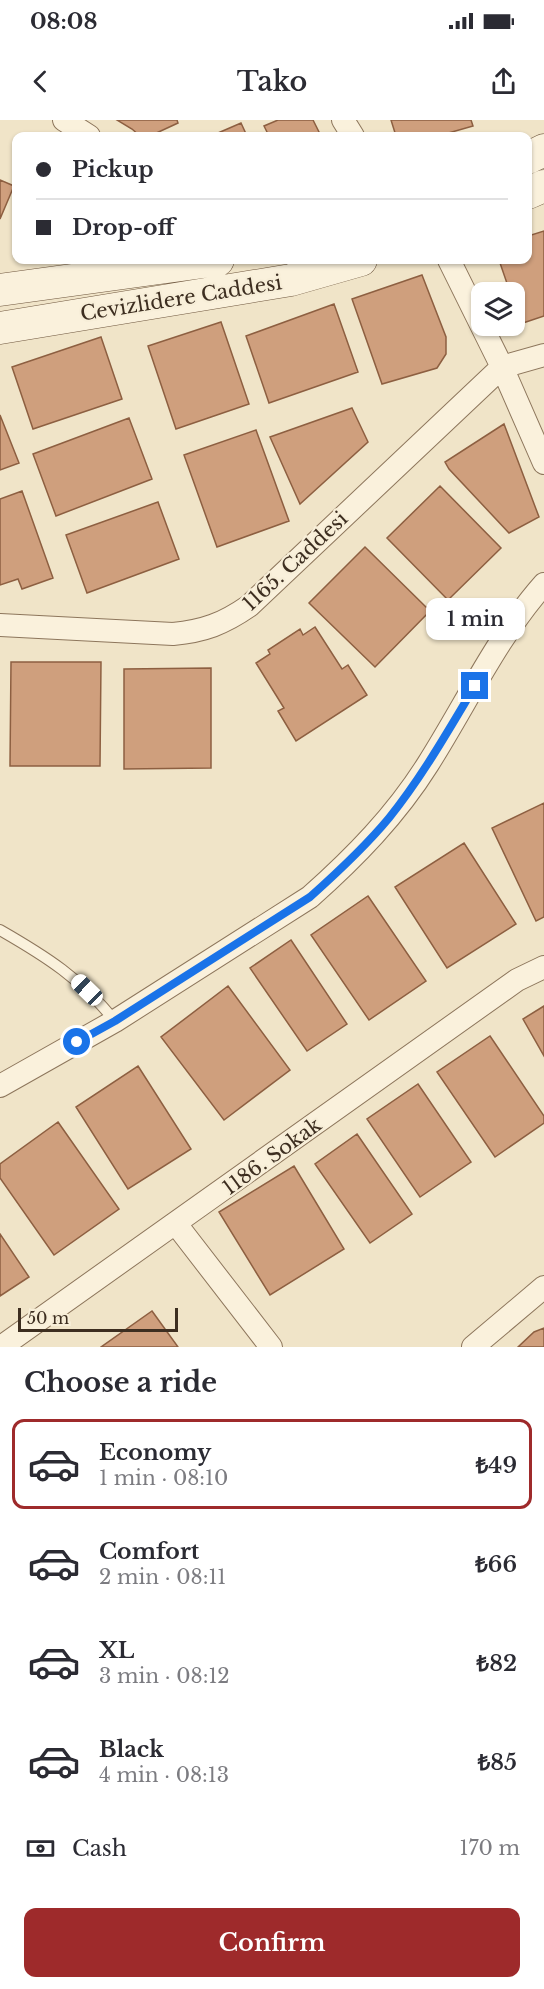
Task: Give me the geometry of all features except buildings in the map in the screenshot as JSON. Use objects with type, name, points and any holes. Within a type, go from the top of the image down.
[{"type":"main road","name":"Cevizlidere Caddesi","points":[[0,290],[189,264]]},
{"type":"main road","name":"Cevizlidere Caddesi","points":[[0,328],[291,280],[347,264]]},
{"type":"street","points":[[63,120],[82,132]]},
{"type":"street","points":[[451,264],[502,367],[544,463]]},
{"type":"street","points":[[502,367],[544,355]]},
{"type":"street","name":"1165. Caddesi","points":[[0,625],[173,634],[210,628],[229,620],[249,606],[502,367]]},
{"type":"street","points":[[0,1086],[115,1021],[310,897],[366,844],[388,819],[421,774],[511,626],[544,584]]},
{"type":"street","name":"1186. Sokak","points":[[1,1347],[507,987],[544,967]]},
{"type":"street","points":[[176,1224],[271,1347]]},
{"type":"street","points":[[473,1347],[544,1287]]},
{"type":"lane","points":[[0,930],[55,963],[78,980],[115,1021]]},
{"type":"route","points":[[77,1042],[115,1021],[310,897],[325,884],[366,844],[408,793],[475,686]]}]
